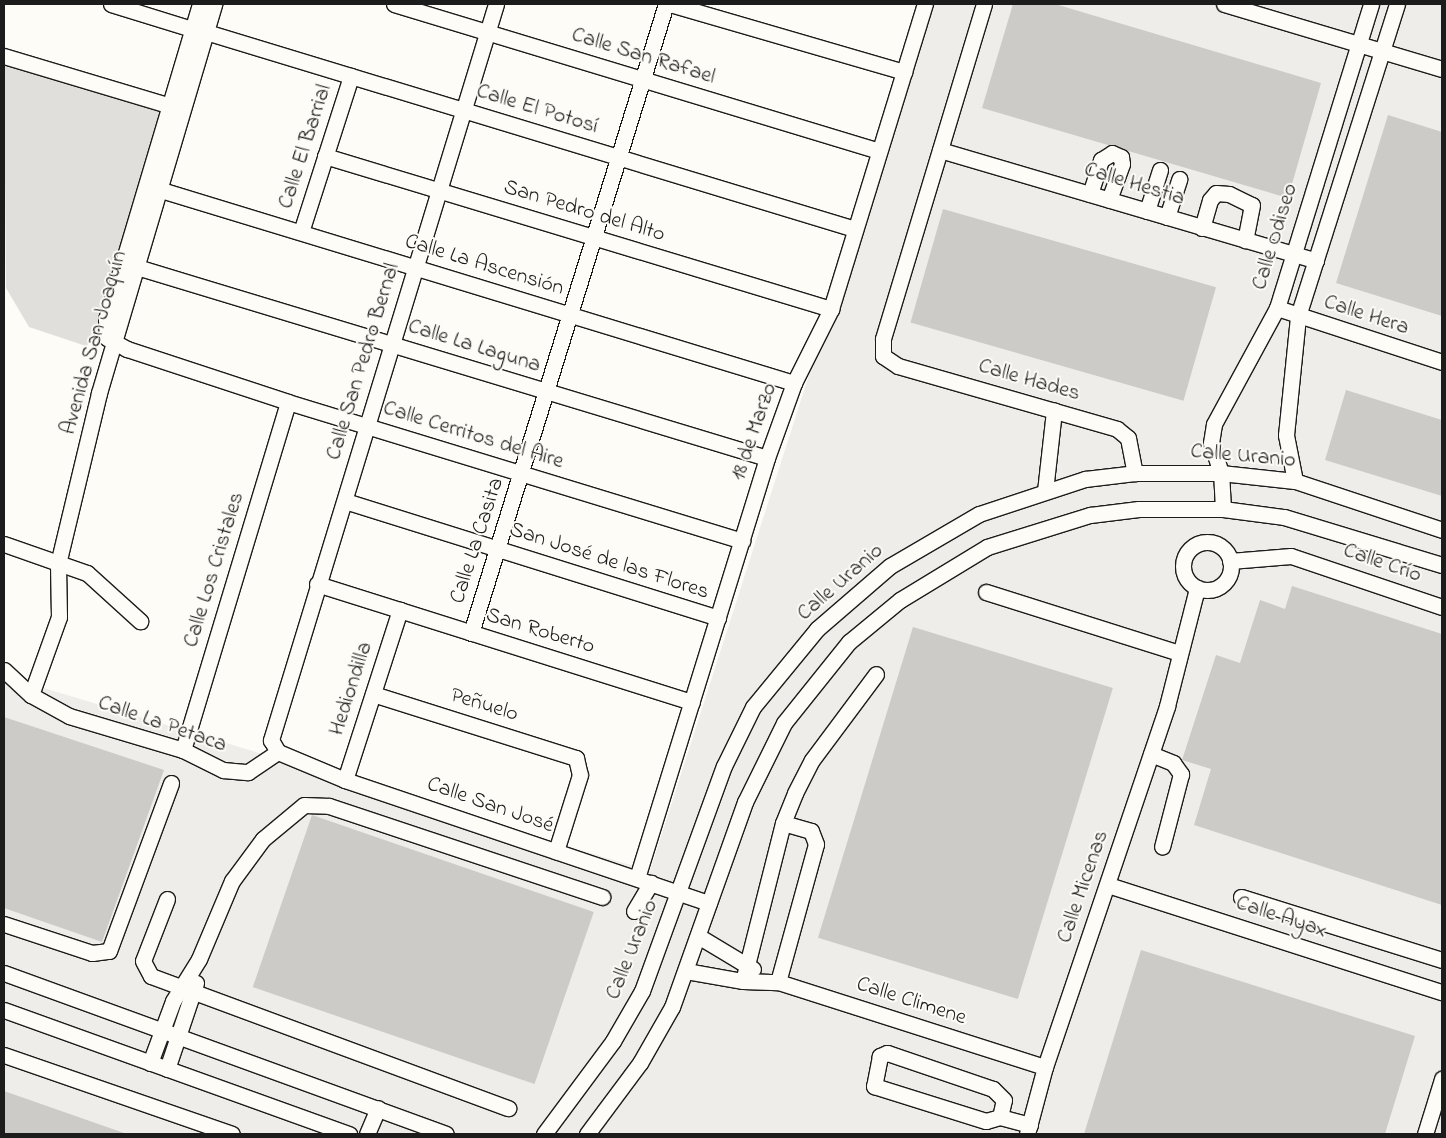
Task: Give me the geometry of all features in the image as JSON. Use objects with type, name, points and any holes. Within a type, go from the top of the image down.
[{"type":"street","name":"Calle El Potosí","points":[[111,4],[855,229]]},
{"type":"street","name":"Avenida San Joaquín","points":[[31,695],[59,617],[58,564],[112,342],[140,268],[182,110],[199,31],[200,4]]},
{"type":"street","name":"Avenida San Joaquín","points":[[112,342],[106,319],[167,105],[199,31],[214,4]]},
{"type":"street","name":"Calle San Rafael","points":[[394,4],[879,151]]},
{"type":"street","name":"Calle San Pedro Bernal","points":[[278,752],[271,733],[345,501],[366,426],[496,4]]},
{"type":"street","points":[[668,4],[904,72]]},
{"type":"street","name":"Calle La Casita","points":[[471,633],[572,315],[642,79],[668,4]]},
{"type":"street","name":"18 de Marzo","points":[[634,911],[692,702],[767,458],[794,382],[831,309],[925,4]]},
{"type":"street","points":[[940,150],[984,4]]},
{"type":"street","points":[[1224,4],[1442,69]]},
{"type":"street","name":"Calle Odiseo","points":[[1223,509],[1221,473],[1211,443],[1214,424],[1277,308],[1292,254],[1371,4]]},
{"type":"street","name":"Calle Odiseo","points":[[1295,480],[1286,435],[1298,316],[1385,51],[1397,4]]},
{"type":"street","points":[[4,56],[182,110]]},
{"type":"street","name":"Calle El Barrial","points":[[301,232],[351,76]]},
{"type":"street","name":"Calle Hestia","points":[[940,150],[1316,261]]},
{"type":"street","name":"Calle Hades","points":[[940,150],[883,340],[883,356],[898,366],[1124,433],[1135,473]]},
{"type":"street","points":[[1090,194],[1101,160],[1112,153],[1121,157],[1122,164],[1109,200]]},
{"type":"street","name":"San Pedro del Alto","points":[[326,156],[831,309]]},
{"type":"street","points":[[1147,211],[1160,170]]},
{"type":"street","points":[[1167,217],[1179,179]]},
{"type":"street","name":"Calle La Ascensión","points":[[161,190],[794,382]]},
{"type":"street","points":[[1202,228],[1210,200],[1216,193],[1229,194],[1252,205],[1245,240]]},
{"type":"street","name":"Calle La Laguna","points":[[140,268],[767,458]]},
{"type":"street","name":"Calle Hera","points":[[1277,308],[1442,362]]},
{"type":"street","name":"Calle Cerritos del Aire","points":[[112,342],[288,402],[742,541]]},
{"type":"street","name":"Calle Los Cristales","points":[[183,750],[288,402]]},
{"type":"street","points":[[1045,491],[1054,411]]},
{"type":"street","name":"Calle Uranio","points":[[544,1134],[628,1017],[679,893],[724,766],[753,707],[789,659],[890,566],[979,514],[1085,479],[1135,473],[1221,473],[1295,480],[1442,530]]},
{"type":"street","name":"San José de las Flores","points":[[345,501],[718,618]]},
{"type":"street","points":[[586,1134],[657,1037],[686,971],[745,802],[784,723],[849,642],[900,600],[987,547],[1032,531],[1090,515],[1139,509],[1223,509],[1284,517],[1442,565]]},
{"type":"street","points":[[1201,543],[1216,544],[1230,561],[1225,582],[1212,590],[1197,588],[1183,572],[1188,550],[1201,543]]},
{"type":"street","points":[[4,544],[101,582],[140,621]]},
{"type":"street","name":"Calle Crío","points":[[1230,561],[1280,554],[1442,607]]},
{"type":"street","name":"San Roberto","points":[[317,584],[692,702]]},
{"type":"street","name":"Calle Micenas","points":[[1028,1130],[1045,1067],[1151,754],[1197,588]]},
{"type":"street","points":[[986,592],[1180,653]]},
{"type":"street","name":"Hediondilla","points":[[346,780],[400,610]]},
{"type":"street","name":"Calle La Petaca","points":[[4,670],[31,695],[69,716],[183,750],[236,772],[260,766],[278,752]]},
{"type":"street","points":[[743,981],[783,823],[812,760],[876,674]]},
{"type":"street","name":"Peñuelo","points":[[373,694],[571,754],[580,762],[580,775],[556,851]]},
{"type":"street","name":"Calle San José","points":[[278,752],[346,780],[709,903]]},
{"type":"street","points":[[1151,754],[1172,763],[1180,774],[1162,847]]},
{"type":"street","points":[[4,924],[92,953],[109,951],[171,783]]},
{"type":"street","points":[[150,1063],[180,986],[199,959],[247,860],[263,839],[308,804],[329,806],[602,897]]},
{"type":"street","points":[[771,980],[816,844],[811,831],[783,823]]},
{"type":"street","name":"Calle Ayax","points":[[1108,885],[1442,992]]},
{"type":"street","points":[[1241,897],[1442,960]]},
{"type":"street","points":[[167,899],[143,966],[151,976],[508,1108]]},
{"type":"street","name":"Calle Climene","points":[[698,936],[771,980],[1045,1067]]},
{"type":"street","points":[[167,1069],[195,992],[199,959]]},
{"type":"street","name":"Calle Climene","points":[[686,971],[743,981],[771,980]]},
{"type":"street","points":[[4,973],[446,1134]]},
{"type":"street","points":[[4,1010],[349,1134]]},
{"type":"street","points":[[1000,1117],[1004,1100],[993,1089],[886,1053],[880,1056],[874,1086],[986,1121],[1000,1117],[1028,1130]]},
{"type":"street","points":[[4,1055],[232,1134]]},
{"type":"street","points":[[1425,1134],[1442,1079]]},
{"type":"street","points":[[367,1134],[378,1108]]},
{"type":"shaded area","points":[[928,4],[1442,4],[1442,1134],[4,1134],[4,676],[650,871]]},
{"type":"shaded area","points":[[4,56],[167,105],[105,332],[86,346],[29,327],[6,288]]},
{"type":"building","points":[[1013,4],[1055,4],[1321,83],[1288,198],[982,108]]},
{"type":"building","points":[[1388,115],[1442,132],[1442,316],[1336,283]]},
{"type":"building","points":[[943,209],[1216,287],[1183,401],[910,322]]},
{"type":"building","points":[[1346,390],[1442,420],[1442,496],[1325,460]]},
{"type":"building","points":[[1292,586],[1442,634],[1442,905],[1194,825],[1211,769],[1182,760],[1216,655],[1240,663],[1260,600],[1285,609]]},
{"type":"building","points":[[913,627],[1113,688],[1018,999],[818,938]]},
{"type":"building","points":[[4,717],[164,770],[102,942],[4,908]]},
{"type":"building","points":[[312,815],[594,912],[535,1084],[253,987]]},
{"type":"building","points":[[1141,950],[1415,1036],[1385,1134],[1084,1134]]},
{"type":"building","points":[[4,1091],[124,1133],[124,1134],[4,1134]]}]
